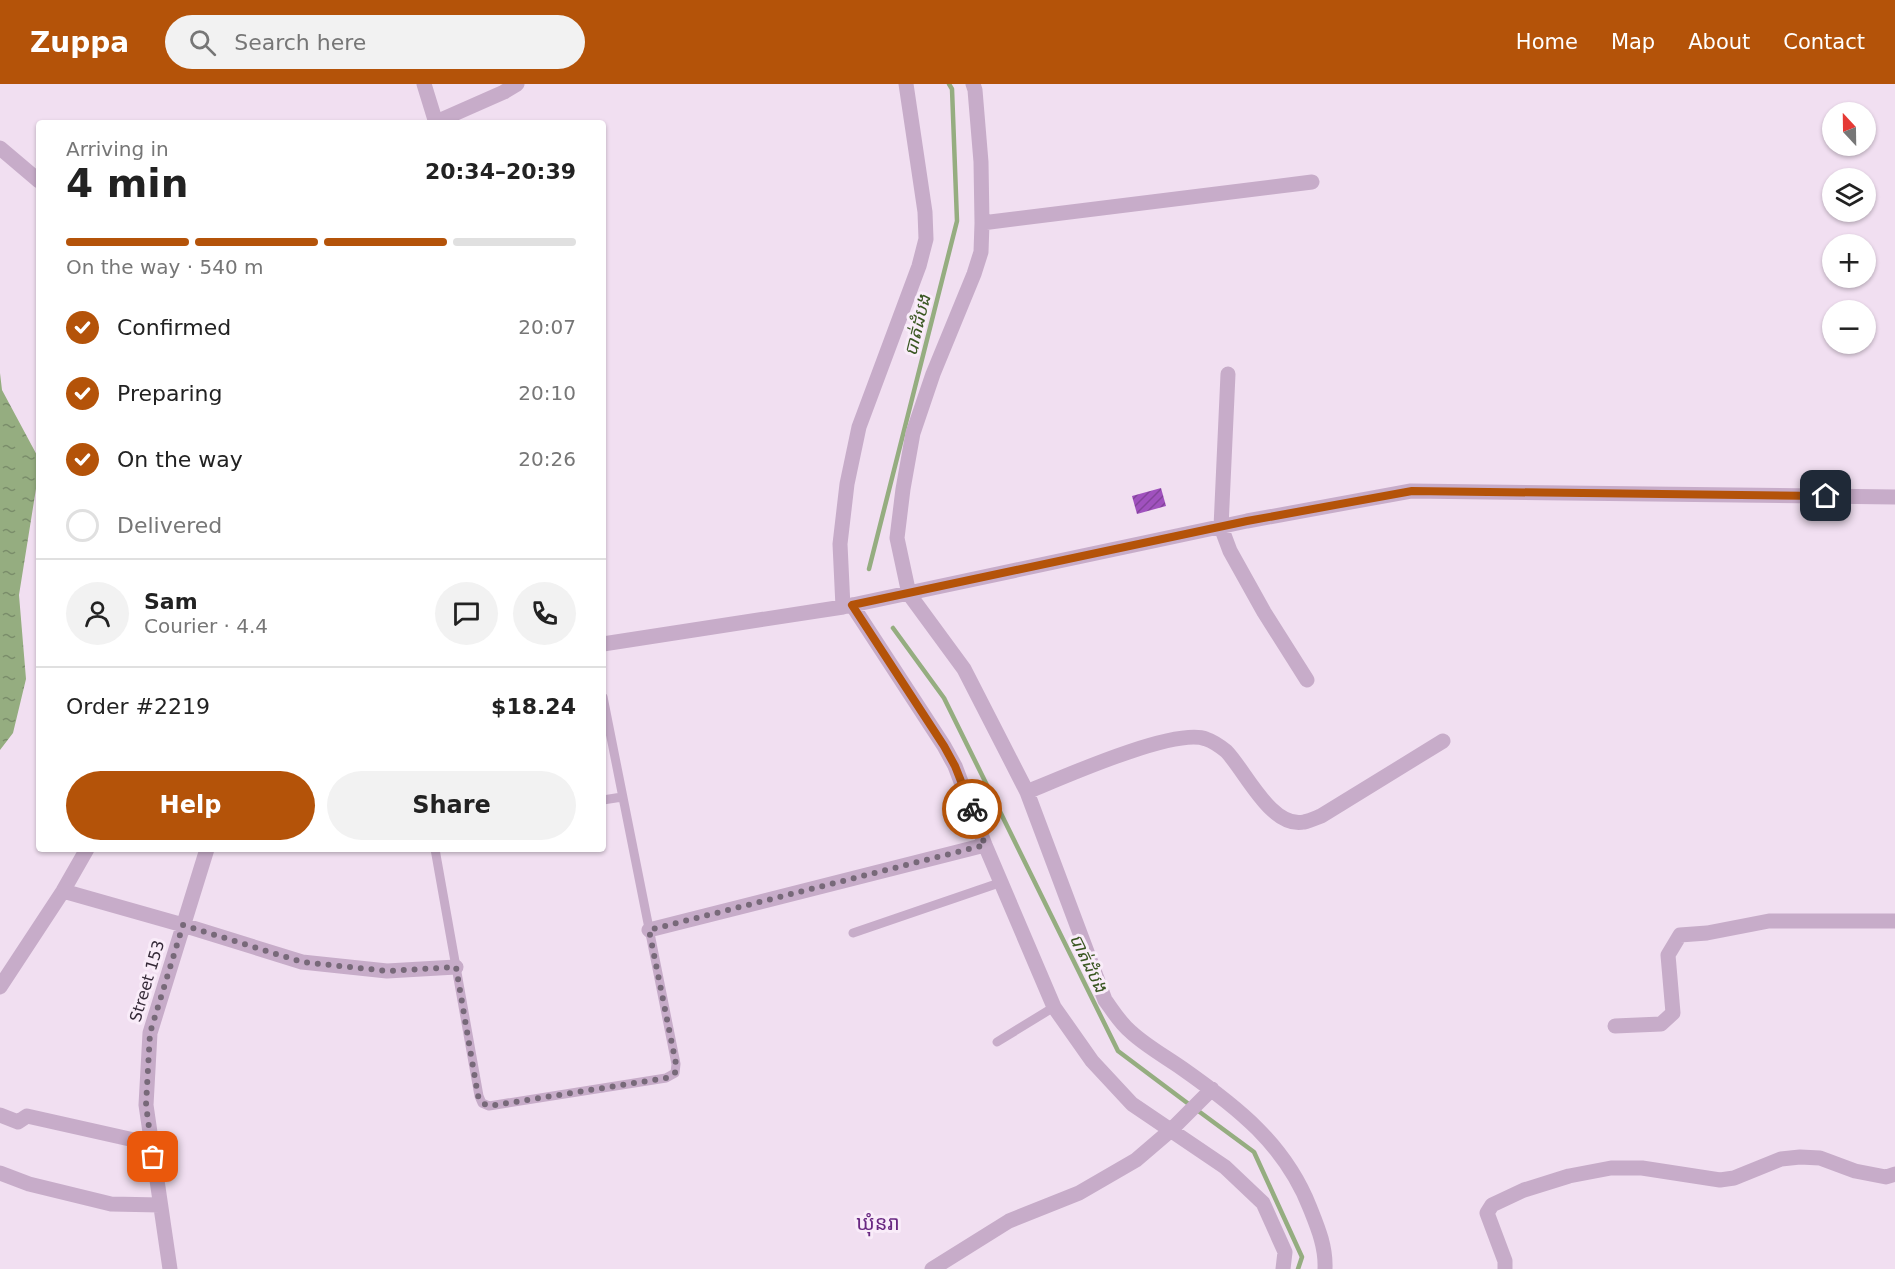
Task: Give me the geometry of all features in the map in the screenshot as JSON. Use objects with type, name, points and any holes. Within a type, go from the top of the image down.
[{"type":"street","points":[[424,84],[435,120]]},
{"type":"street","points":[[441,120],[517,84]]},
{"type":"street","points":[[906,84],[925,212],[926,239],[919,266],[859,427],[847,484],[840,544],[848,606],[944,746],[955,766],[985,845],[1054,1007],[1092,1061],[1132,1104],[1225,1167],[1263,1203],[1285,1252],[1283,1269]]},
{"type":"street","points":[[973,84],[981,162],[981,252],[933,374],[913,433],[897,538],[909,594],[964,669],[1027,792],[1105,1000],[1131,1032],[1212,1089],[1264,1134],[1288,1164],[1306,1199],[1323,1240],[1325,1269]]},
{"type":"street","points":[[0,148],[36,178]]},
{"type":"street","points":[[982,223],[1312,182]]},
{"type":"street","points":[[1228,374],[1221,527],[1230,551],[1264,612],[1307,680]]},
{"type":"street","points":[[606,645],[848,606],[1221,527],[1412,491],[1895,497]]},
{"type":"street","points":[[1027,792],[1129,752],[1185,736],[1205,739],[1225,751],[1254,791],[1283,819],[1303,823],[1321,816],[1443,741]]},
{"type":"street","points":[[649,930],[985,845]]},
{"type":"street","points":[[0,987],[63,891],[85,852]]},
{"type":"street","name":"Street 153","points":[[170,1269],[146,1105],[150,1033],[206,852]]},
{"type":"street","points":[[63,891],[302,962],[387,971],[456,967]]},
{"type":"street","points":[[1615,1026],[1661,1024],[1673,1013],[1668,955],[1680,935],[1707,933],[1769,921],[1895,921]]},
{"type":"street","points":[[932,1269],[1009,1221],[1079,1194],[1113,1175],[1136,1160],[1171,1130],[1212,1089]]},
{"type":"street","points":[[0,1115],[18,1122],[27,1116],[152,1144]]},
{"type":"street","points":[[1505,1269],[1505,1261],[1487,1213],[1492,1205],[1524,1190],[1569,1176],[1611,1168],[1642,1168],[1720,1180],[1734,1178],[1781,1160],[1800,1157],[1820,1158],[1855,1171],[1886,1177],[1895,1174]]},
{"type":"street","points":[[0,1173],[29,1184],[111,1204],[160,1205]]},
{"type":"lane","points":[[436,852],[478,1096],[482,1103],[489,1106],[666,1078],[675,1073],[676,1064],[606,714]]},
{"type":"lane","points":[[606,800],[622,797]]},
{"type":"lane","points":[[853,933],[1002,882]]},
{"type":"lane","points":[[997,1042],[1054,1007]]},
{"type":"water","points":[[0,373],[2,390],[36,453],[36,489],[19,595],[26,679],[13,733],[0,750]]},
{"type":"building","points":[[1161,488],[1166,506],[1137,514],[1132,496]]},
{"type":"waterway","name":"បាត់ដំបង","points":[[869,569],[957,221],[952,89],[949,84]]},
{"type":"waterway","name":"បាត់ដំបង","points":[[893,628],[944,698],[1118,1051],[1190,1105]]},
{"type":"waterway","name":"បាត់ដំបង","points":[[1197,1110],[1254,1152],[1302,1257],[1298,1269]]},
{"type":"way so far","points":[[153,1157],[146,1105],[150,1033],[183,925],[302,962],[387,971],[456,967],[478,1096],[482,1103],[489,1106],[666,1078],[675,1073],[676,1064],[649,930],[985,845],[972,809]]},
{"type":"district","name":"ឃុំនរា","points":[[878,1223]]},
{"type":"route","points":[[972,809],[955,766],[944,746],[852,605],[1247,521],[1412,491],[1826,496]]}]
